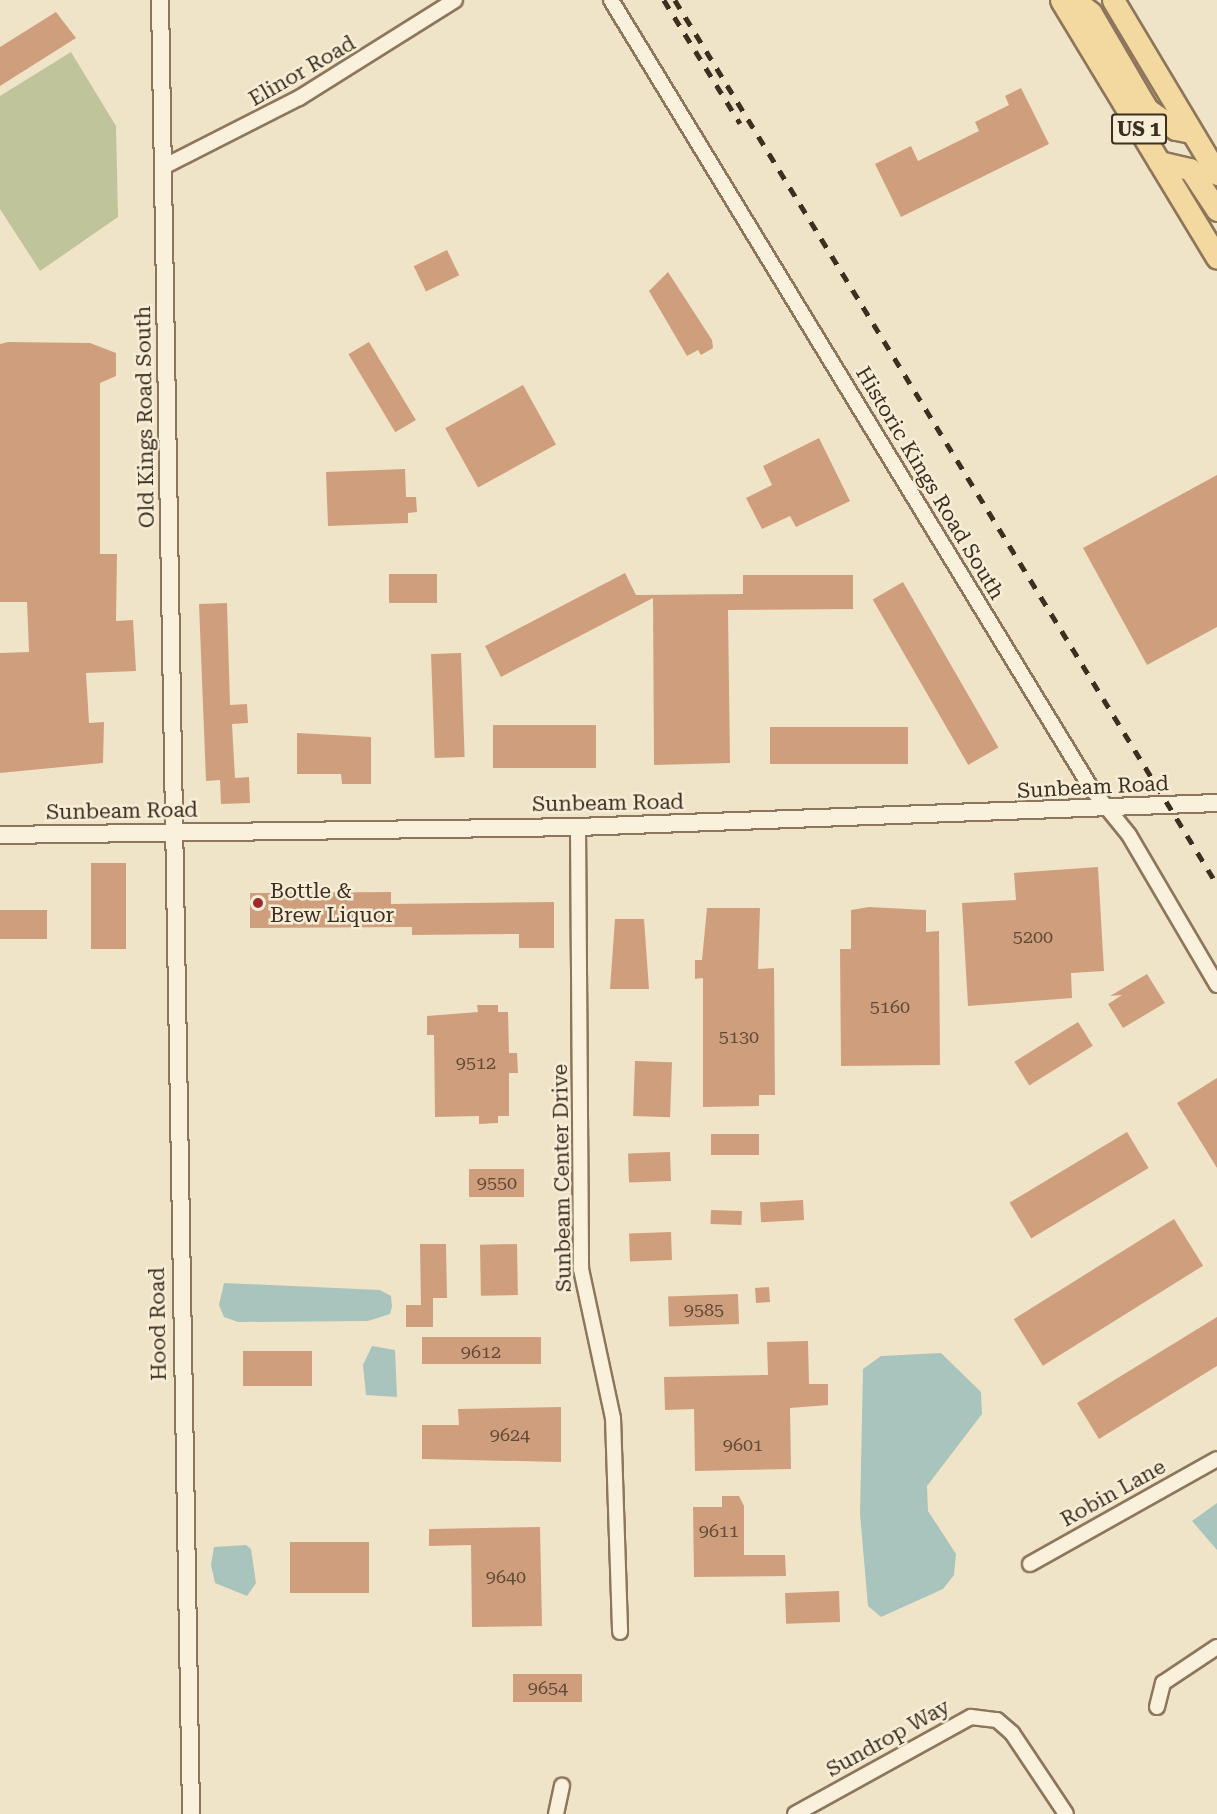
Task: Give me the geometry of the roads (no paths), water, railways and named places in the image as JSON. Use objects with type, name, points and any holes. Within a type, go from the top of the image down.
[{"type":"main road","name":"US 1","points":[[1061,0],[1217,258]]},
{"type":"main road","points":[[1074,0],[1091,12],[1148,109],[1176,129],[1191,132]]},
{"type":"main road","name":"US 1","points":[[1113,0],[1217,174]]},
{"type":"main road","points":[[1159,162],[1190,169],[1217,210]]},
{"type":"street","name":"Old Kings Road South","points":[[160,0],[174,832]]},
{"type":"street","name":"Elinor Road","points":[[163,167],[299,98],[455,0]]},
{"type":"street","name":"Historic Kings Road South","points":[[611,0],[1109,811],[1129,835],[1217,985]]},
{"type":"street","name":"Sunbeam Road","points":[[0,835],[578,827],[1109,811],[1217,803]]},
{"type":"street","name":"Sunbeam Center Drive","points":[[578,827],[581,1269],[614,1418],[620,1632]]},
{"type":"street","name":"Hood Road","points":[[174,832],[191,1814]]},
{"type":"street","name":"Robin Lane","points":[[1030,1564],[1217,1459]]},
{"type":"street","points":[[1157,1707],[1163,1683],[1217,1647]]},
{"type":"street","name":"Sundrop Way","points":[[795,1814],[971,1717],[997,1720],[1012,1733],[1066,1814]]},
{"type":"street","points":[[556,1814],[562,1786]]},
{"type":"water","points":[[224,1283],[380,1290],[391,1296],[392,1307],[390,1314],[368,1321],[238,1322],[224,1317],[219,1305]]},
{"type":"water","points":[[372,1346],[395,1350],[397,1397],[366,1395],[363,1365]]},
{"type":"water","points":[[941,1353],[981,1392],[982,1414],[927,1486],[928,1511],[956,1554],[954,1575],[943,1589],[881,1617],[868,1606],[860,1514],[863,1369],[881,1356]]},
{"type":"water","points":[[1217,1503],[1217,1550],[1192,1521]]},
{"type":"water","points":[[246,1545],[251,1549],[256,1583],[247,1596],[215,1583],[211,1565],[214,1547]]},
{"type":"railway","points":[[664,0],[740,123]]},
{"type":"railway","points":[[675,0],[1217,884]]},
{"type":"place","name":"Bottle & Brew Liquor","points":[[258,903]]}]
